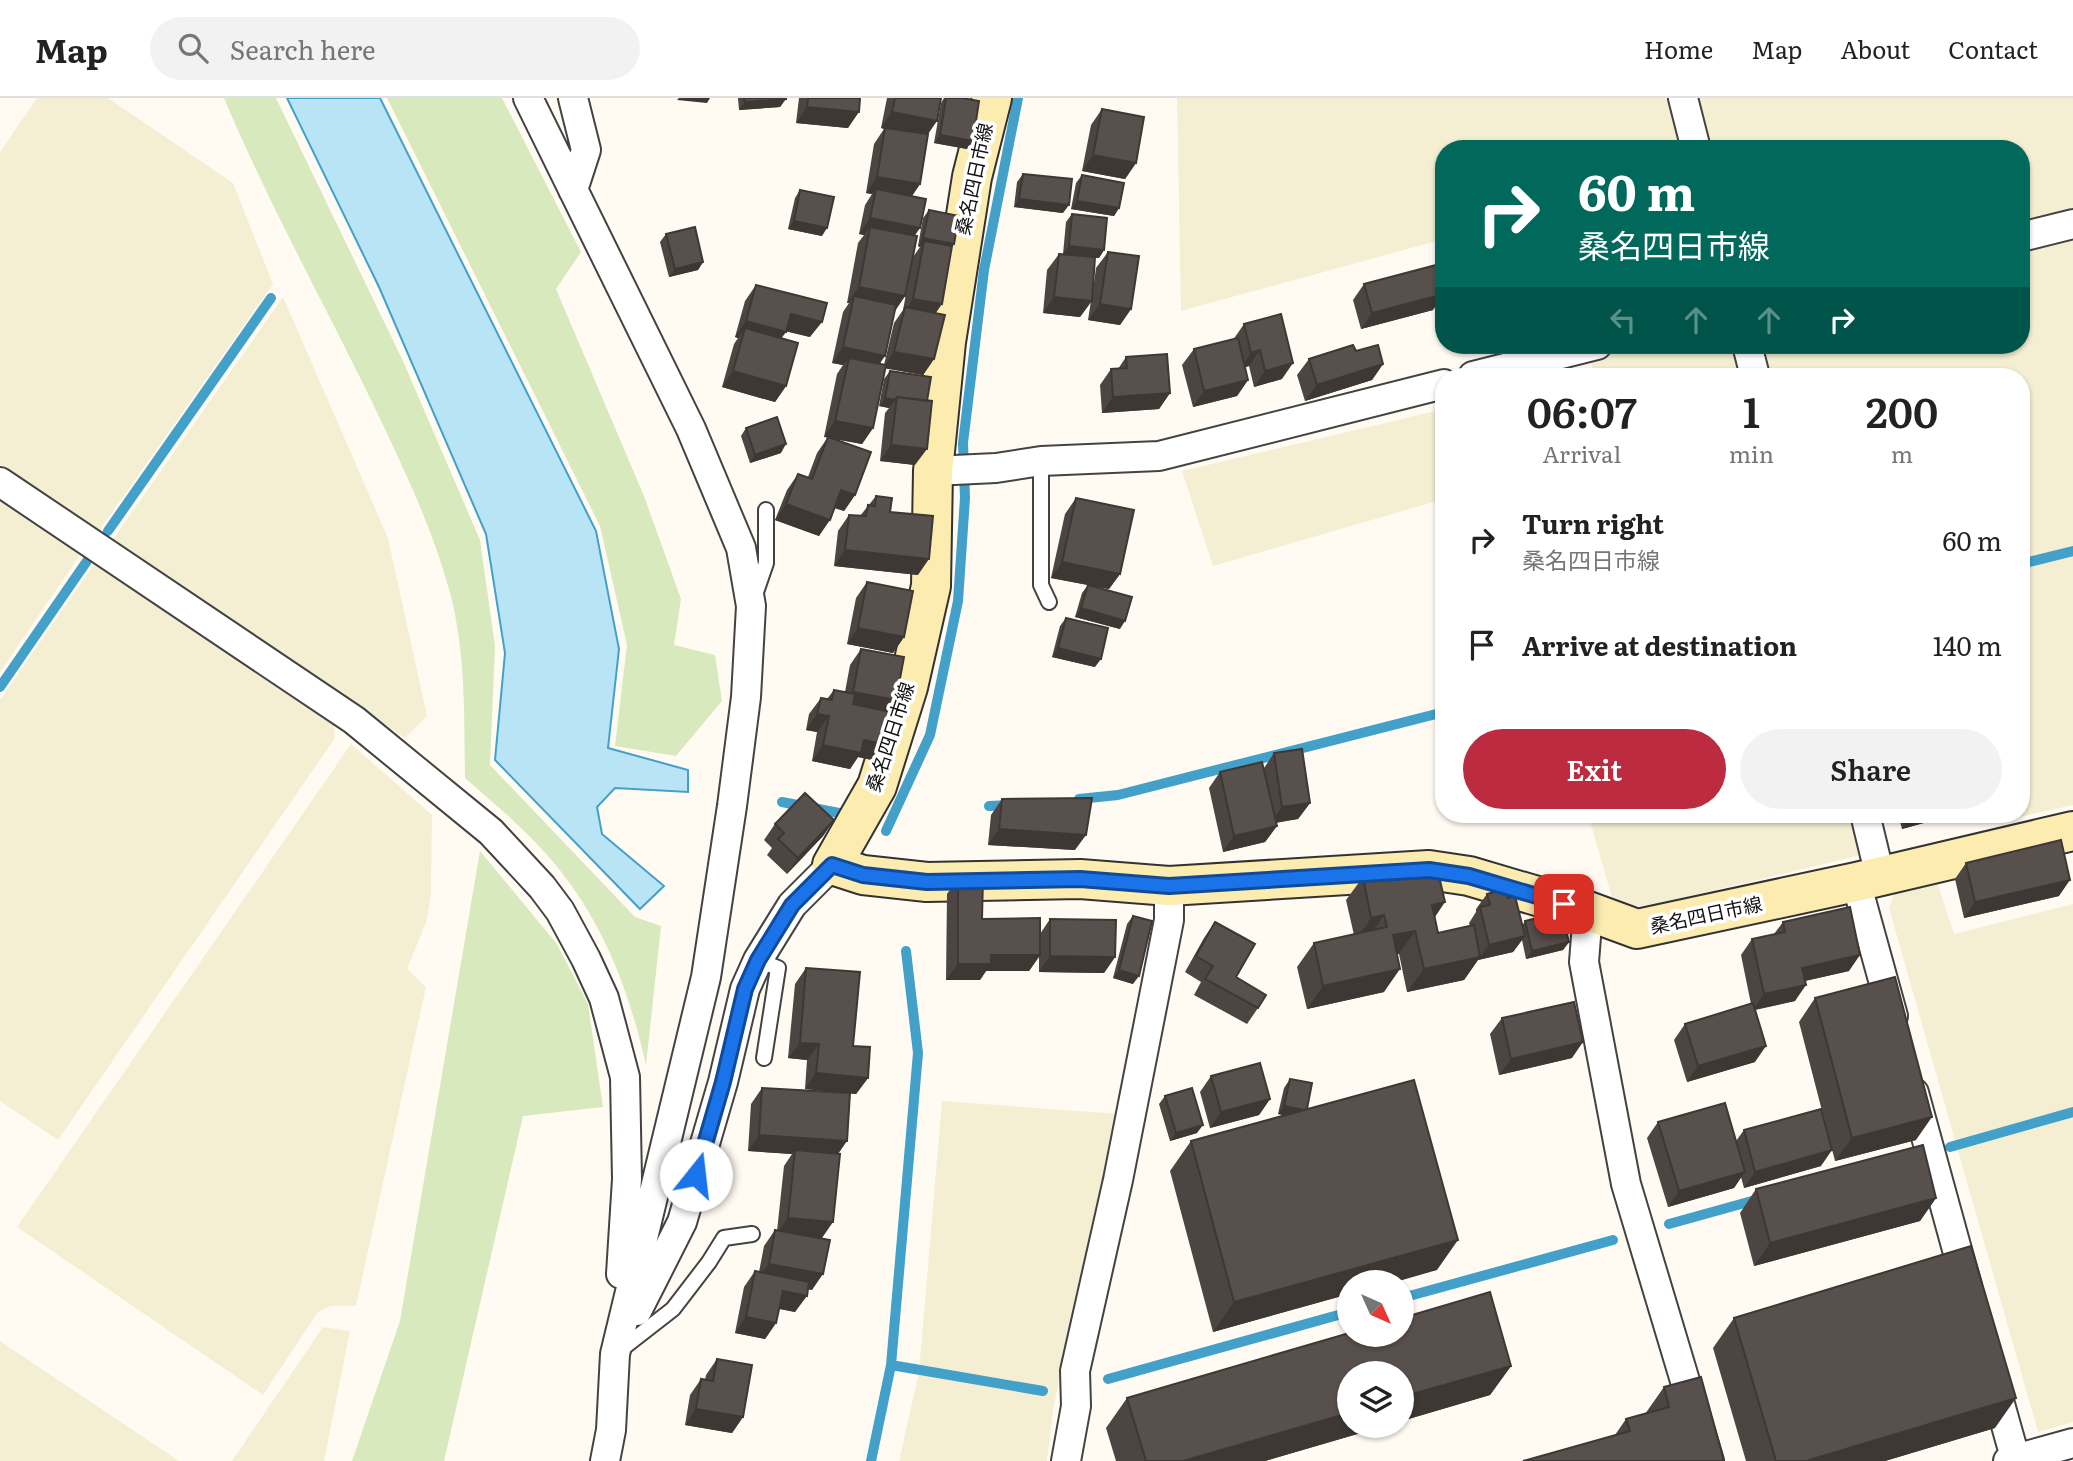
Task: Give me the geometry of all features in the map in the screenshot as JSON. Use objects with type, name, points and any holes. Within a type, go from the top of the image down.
[{"type":"main road","name":"桑名四日市線","points":[[992,98],[969,191],[946,342],[933,471],[931,586],[908,687],[848,870],[927,882],[1080,879],[1169,886],[1429,870],[1469,876],[1588,911],[1637,929],[2073,831]]},
{"type":"street","points":[[528,98],[691,429],[741,548],[751,606],[744,710],[706,977],[615,1354]]},
{"type":"street","points":[[573,98],[586,150],[573,190]]},
{"type":"street","points":[[1683,98],[1694,140]]},
{"type":"street","points":[[2030,235],[2073,224]]},
{"type":"street","points":[[1505,368],[1561,354]]},
{"type":"street","points":[[933,471],[996,468],[1041,461],[1158,456],[1435,386]]},
{"type":"street","points":[[0,482],[354,720],[491,832],[542,887],[560,911],[604,998],[625,1077],[627,1179],[611,1430],[605,1461]]},
{"type":"street","points":[[1865,823],[1868,879],[1904,1056],[1974,1311]]},
{"type":"street","points":[[615,1354],[682,1222],[723,1082],[745,989],[758,960],[792,905],[848,870]]},
{"type":"street","points":[[1066,1461],[1076,1406],[1075,1371],[1118,1180],[1169,920],[1169,886]]},
{"type":"street","points":[[1588,911],[1584,962],[1626,1184],[1709,1461]]},
{"type":"street","points":[[1986,1352],[2013,1460],[2073,1443]]},
{"type":"lane","points":[[1041,461],[1041,585],[1049,602]]},
{"type":"lane","points":[[751,606],[766,563],[766,510]]},
{"type":"lane","points":[[758,960],[778,968],[764,1058]]},
{"type":"lane","points":[[615,1354],[673,1309],[724,1238],[752,1234]]},
{"type":"shaded area","points":[[37,98],[108,98],[233,183],[273,284],[99,531],[0,464],[0,152]]},
{"type":"shaded area","points":[[1177,98],[2073,98],[2073,805],[2030,815],[2030,368],[1593,368],[1589,354],[2030,354],[2030,140],[1435,140],[1435,241],[1181,311]]},
{"type":"shaded area","points":[[283,297],[388,538],[427,716],[405,738],[113,539]]},
{"type":"shaded area","points":[[1435,411],[1435,502],[1213,566],[1182,471]]},
{"type":"shaded area","points":[[0,500],[80,555],[0,672]]},
{"type":"shaded area","points":[[94,564],[334,724],[335,738],[58,1140],[0,1101],[0,700]]},
{"type":"shaded area","points":[[351,744],[432,815],[431,893],[427,920],[407,969],[426,987],[356,1306],[331,1306],[318,1312],[263,1395],[17,1227]]},
{"type":"shaded area","points":[[1591,823],[1852,823],[1861,855],[1644,907],[1613,901]]},
{"type":"shaded area","points":[[1936,878],[1954,934],[2073,904],[2073,1422],[2038,1432],[1889,908],[1896,889]]},
{"type":"shaded area","points":[[942,1101],[1119,1114],[1078,1288],[1053,1410],[1047,1461],[899,1461],[919,1372]]},
{"type":"shaded area","points":[[323,1327],[350,1331],[324,1461],[232,1461]]},
{"type":"shaded area","points":[[0,1341],[179,1461],[0,1461]]},
{"type":"green space","points":[[224,98],[276,98],[403,361],[480,540],[495,646],[490,765],[635,917],[661,926],[646,1065],[619,974],[593,919],[576,892],[536,843],[465,778],[459,636],[455,612],[436,547],[384,427],[242,140]]},
{"type":"green space","points":[[387,98],[502,98],[581,252],[556,289],[644,496],[681,599],[674,645],[715,655],[722,701],[676,756],[615,746],[627,645],[600,526]]},
{"type":"green space","points":[[480,851],[557,944],[588,1004],[603,1107],[523,1116],[444,1461],[352,1461],[400,1321]]},
{"type":"water","points":[[287,98],[380,98],[596,531],[619,649],[608,748],[688,770],[688,792],[615,788],[597,807],[602,834],[664,886],[640,909],[495,760],[505,653],[486,534],[379,287]]},
{"type":"building","points":[[744,98],[786,98],[786,99],[745,102]]},
{"type":"building","points":[[808,98],[860,98],[859,112],[807,107]]},
{"type":"building","points":[[895,98],[941,98],[937,121],[892,112]]},
{"type":"building","points":[[946,98],[979,101],[973,141],[940,135]]},
{"type":"building","points":[[1102,109],[1144,117],[1136,163],[1093,155]]},
{"type":"building","points":[[885,128],[928,134],[920,184],[877,177]]},
{"type":"building","points":[[1023,174],[1072,179],[1069,205],[1019,199]]},
{"type":"building","points":[[1082,175],[1124,183],[1119,208],[1077,201]]},
{"type":"building","points":[[876,189],[926,199],[920,228],[870,218]]},
{"type":"building","points":[[800,190],[834,197],[827,228],[794,221]]},
{"type":"building","points":[[929,210],[959,216],[954,244],[923,238]]},
{"type":"building","points":[[1072,214],[1107,218],[1104,250],[1069,246]]},
{"type":"building","points":[[695,227],[703,262],[675,269],[666,234]]},
{"type":"building","points":[[870,227],[917,236],[905,296],[859,287]]},
{"type":"building","points":[[924,241],[952,246],[942,304],[913,299]]},
{"type":"building","points":[[1108,252],[1139,256],[1131,309],[1100,304]]},
{"type":"building","points":[[1059,254],[1095,257],[1092,301],[1054,297]]},
{"type":"building","points":[[1435,265],[1435,296],[1372,313],[1364,284]]},
{"type":"building","points":[[756,285],[827,303],[822,322],[791,314],[786,332],[746,321]]},
{"type":"building","points":[[854,296],[896,305],[885,356],[843,347]]},
{"type":"building","points":[[905,307],[945,315],[934,359],[894,352]]},
{"type":"building","points":[[1281,314],[1293,363],[1265,371],[1260,350],[1251,353],[1244,324]]},
{"type":"building","points":[[745,328],[798,343],[786,386],[733,371]]},
{"type":"building","points":[[1238,338],[1248,380],[1204,391],[1194,349]]},
{"type":"building","points":[[1353,345],[1356,351],[1378,345],[1383,364],[1317,385],[1309,359]]},
{"type":"building","points":[[1167,354],[1170,393],[1113,397],[1111,369],[1127,368],[1126,357]]},
{"type":"building","points":[[849,358],[886,365],[873,428],[835,421]]},
{"type":"building","points":[[890,371],[931,377],[927,401],[885,398]]},
{"type":"building","points":[[897,397],[932,401],[927,449],[891,445]]},
{"type":"building","points":[[777,417],[786,444],[755,455],[746,428]]},
{"type":"building","points":[[828,437],[871,452],[855,495],[841,490],[830,520],[786,504],[798,474],[812,479]]},
{"type":"building","points":[[876,496],[892,498],[890,512],[933,516],[929,559],[845,550],[849,515],[866,516],[868,505],[875,506]]},
{"type":"building","points":[[1076,498],[1134,510],[1120,574],[1062,562]]},
{"type":"building","points":[[867,582],[913,591],[904,637],[858,628]]},
{"type":"building","points":[[1088,585],[1132,597],[1125,621],[1081,608]]},
{"type":"building","points":[[1066,618],[1108,628],[1101,659],[1058,648]]},
{"type":"building","points":[[861,649],[904,657],[896,700],[853,692]]},
{"type":"building","points":[[834,690],[855,694],[853,704],[890,712],[883,744],[864,740],[861,753],[823,745],[829,716],[817,714],[821,698],[832,700]]},
{"type":"building","points":[[1302,749],[1310,803],[1282,807],[1274,753]]},
{"type":"building","points":[[1262,762],[1277,826],[1234,836],[1220,772]]},
{"type":"building","points":[[805,793],[834,820],[798,858],[778,839],[784,833],[775,824]]},
{"type":"building","points":[[1092,798],[1086,835],[999,829],[1002,799]]},
{"type":"building","points":[[2061,840],[2070,880],[1975,902],[1966,863]]},
{"type":"building","points":[[1426,863],[1429,874],[1438,872],[1445,902],[1432,905],[1438,933],[1474,925],[1480,957],[1424,969],[1415,931],[1393,935],[1400,969],[1323,986],[1314,943],[1387,927],[1384,915],[1371,918],[1363,877]]},
{"type":"building","points":[[958,878],[983,878],[982,919],[1040,918],[1040,955],[991,955],[991,964],[958,964]]},
{"type":"building","points":[[1506,889],[1508,898],[1515,896],[1525,936],[1489,945],[1480,907],[1490,905],[1487,894]]},
{"type":"building","points":[[1850,907],[1860,955],[1802,968],[1806,985],[1764,994],[1752,939],[1785,932],[1783,922]]},
{"type":"building","points":[[1561,912],[1569,942],[1532,951],[1525,921]]},
{"type":"building","points":[[1133,916],[1152,921],[1139,976],[1119,970]]},
{"type":"building","points":[[1050,919],[1116,920],[1115,957],[1050,956]]},
{"type":"building","points":[[1215,922],[1255,944],[1236,977],[1266,995],[1258,1008],[1205,979],[1213,966],[1196,956]]},
{"type":"building","points":[[806,968],[860,972],[853,1046],[870,1047],[868,1078],[816,1073],[819,1044],[800,1043]]},
{"type":"building","points":[[1895,977],[1932,1117],[1852,1138],[1815,998]]},
{"type":"building","points":[[1574,1002],[1583,1042],[1511,1059],[1502,1018]]},
{"type":"building","points":[[1753,1003],[1766,1046],[1698,1066],[1685,1024]]},
{"type":"building","points":[[1260,1063],[1270,1099],[1221,1112],[1211,1076]]},
{"type":"building","points":[[1290,1079],[1312,1083],[1307,1109],[1284,1106]]},
{"type":"building","points":[[1414,1080],[1458,1240],[1350,1270],[1337,1270],[1337,1273],[1234,1302],[1191,1141]]},
{"type":"building","points":[[762,1088],[850,1093],[847,1141],[759,1135]]},
{"type":"building","points":[[1192,1088],[1203,1125],[1176,1133],[1165,1096]]},
{"type":"building","points":[[1725,1103],[1745,1172],[1679,1191],[1658,1122]]},
{"type":"building","points":[[1821,1109],[1832,1150],[1755,1172],[1744,1130]]},
{"type":"building","points":[[1923,1145],[1936,1198],[1770,1243],[1756,1189]]},
{"type":"building","points":[[795,1150],[840,1154],[833,1222],[788,1218]]},
{"type":"building","points":[[775,1230],[830,1240],[823,1274],[769,1264]]},
{"type":"building","points":[[1971,1246],[2016,1398],[1806,1461],[1776,1461],[1734,1318]]},
{"type":"building","points":[[755,1271],[809,1282],[807,1296],[783,1291],[776,1323],[746,1317]]},
{"type":"building","points":[[1490,1292],[1511,1366],[1414,1394],[1414,1361],[1337,1361],[1337,1416],[1183,1461],[1146,1461],[1127,1398],[1337,1337],[1337,1348],[1414,1348],[1414,1314]]},
{"type":"building","points":[[717,1359],[752,1365],[743,1417],[696,1409],[701,1379],[713,1381]]},
{"type":"building","points":[[1701,1377],[1724,1461],[1523,1461],[1630,1431],[1626,1419],[1669,1407],[1664,1387]]},
{"type":"waterway","points":[[886,831],[930,735],[958,601],[965,498],[963,443],[984,270],[1018,98]]},
{"type":"waterway","points":[[108,531],[271,298]]},
{"type":"waterway","points":[[2030,562],[2073,551]]},
{"type":"waterway","points":[[0,687],[87,561]]},
{"type":"waterway","points":[[1079,799],[1118,795],[1435,714]]},
{"type":"waterway","points":[[782,802],[839,813]]},
{"type":"waterway","points":[[989,806],[1011,805]]},
{"type":"waterway","points":[[871,1461],[891,1365],[918,1053],[906,951]]},
{"type":"waterway","points":[[1950,1147],[2073,1112]]},
{"type":"waterway","points":[[1669,1224],[1759,1199]]},
{"type":"waterway","points":[[1414,1295],[1613,1240]]},
{"type":"waterway","points":[[1108,1379],[1337,1315]]},
{"type":"waterway","points":[[891,1365],[1043,1391]]},
{"type":"route","points":[[696,1175],[723,1082],[745,989],[758,960],[792,905],[832,865],[863,875],[927,882],[1080,879],[1169,886],[1429,870],[1469,876],[1564,904]]}]
